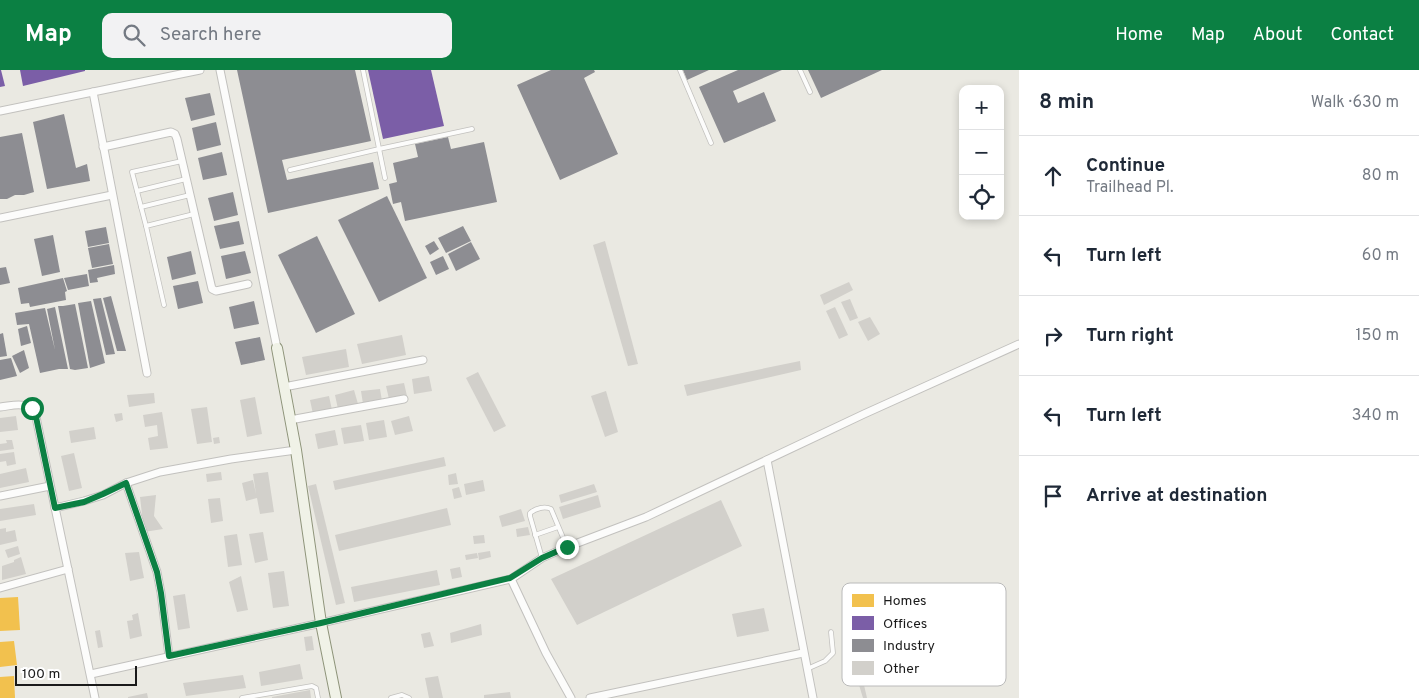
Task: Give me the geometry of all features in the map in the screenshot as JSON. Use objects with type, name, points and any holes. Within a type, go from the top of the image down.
[{"type":"street","points":[[0,110],[200,70]]},
{"type":"street","points":[[220,70],[296,450],[321,623],[336,698]]},
{"type":"street","points":[[93,92],[148,373]]},
{"type":"street","points":[[103,146],[171,132],[175,134],[178,139],[212,289],[216,291],[248,284]]},
{"type":"street","points":[[0,218],[112,194]]},
{"type":"street","points":[[91,674],[321,623],[510,578],[542,558],[646,517],[1019,344]]},
{"type":"street","points":[[284,387],[423,360]]},
{"type":"street","points":[[290,420],[404,399]]},
{"type":"street","points":[[0,407],[22,405],[32,408],[36,417],[95,698]]},
{"type":"street","points":[[55,508],[84,502],[126,483],[160,472],[296,450]]},
{"type":"street","points":[[766,460],[813,698]]},
{"type":"street","points":[[126,483],[157,572],[169,656]]},
{"type":"street","points":[[0,496],[50,486]]},
{"type":"street","points":[[0,588],[68,569]]},
{"type":"street","points":[[510,578],[546,653],[571,698]]},
{"type":"street","points":[[590,698],[803,653]]},
{"type":"lane","points":[[363,70],[384,178]]},
{"type":"lane","points":[[680,70],[712,142]]},
{"type":"lane","points":[[800,70],[810,92]]},
{"type":"lane","points":[[290,170],[472,129]]},
{"type":"lane","points":[[164,305],[132,172],[182,161]]},
{"type":"lane","points":[[137,191],[187,179]]},
{"type":"lane","points":[[141,207],[190,195]]},
{"type":"lane","points":[[146,226],[194,214]]},
{"type":"lane","points":[[542,558],[530,516],[533,510],[551,509],[567,547]]},
{"type":"lane","points":[[535,535],[558,527]]},
{"type":"lane","points":[[806,668],[825,662],[833,653],[831,632]]},
{"type":"lane","points":[[242,698],[262,697],[312,686],[316,688],[318,698]]},
{"type":"lane","points":[[391,698],[402,695],[409,698]]},
{"type":"building: Homes","points":[[18,597],[20,630],[0,631],[0,598]]},
{"type":"building: Homes","points":[[14,641],[17,665],[0,667],[0,642]]},
{"type":"building: Homes","points":[[14,676],[15,698],[0,698],[0,677]]},
{"type":"building: Offices","points":[[0,70],[5,86],[0,87]]},
{"type":"building: Offices","points":[[20,70],[85,70],[85,71],[23,86]]},
{"type":"building: Offices","points":[[368,70],[431,70],[444,126],[383,139]]},
{"type":"building: Industry","points":[[237,70],[355,70],[371,141],[282,160],[287,180],[373,162],[379,189],[268,213]]},
{"type":"building: Industry","points":[[551,70],[594,70],[595,72],[584,78],[618,154],[560,180],[517,85]]},
{"type":"building: Industry","points":[[683,70],[709,70],[687,80]]},
{"type":"building: Industry","points":[[738,70],[782,70],[733,91],[738,103],[764,92],[776,121],[724,143],[699,87]]},
{"type":"building: Industry","points":[[808,70],[882,70],[821,98]]},
{"type":"building: Industry","points":[[210,93],[215,115],[191,121],[185,98]]},
{"type":"building: Industry","points":[[64,114],[76,168],[87,164],[90,181],[47,189],[33,122]]},
{"type":"building: Industry","points":[[216,122],[221,145],[197,151],[192,128]]},
{"type":"building: Industry","points":[[22,133],[34,192],[0,199],[0,137]]},
{"type":"building: Industry","points":[[448,137],[451,149],[484,142],[497,202],[405,221],[401,202],[393,204],[389,184],[397,182],[393,163],[418,157],[415,144]]},
{"type":"building: Industry","points":[[222,152],[227,175],[203,180],[198,158]]},
{"type":"building: Industry","points":[[233,192],[238,215],[214,221],[208,198]]},
{"type":"building: Industry","points":[[387,196],[427,278],[379,302],[338,220]]},
{"type":"building: Industry","points":[[239,221],[244,244],[220,249],[214,226]]},
{"type":"building: Industry","points":[[463,226],[471,241],[446,253],[438,238]]},
{"type":"building: Industry","points":[[106,227],[109,243],[88,247],[85,231]]},
{"type":"building: Industry","points":[[53,235],[60,272],[42,276],[34,239]]},
{"type":"building: Industry","points":[[317,236],[355,314],[316,333],[278,255]]},
{"type":"building: Industry","points":[[434,241],[439,249],[430,255],[425,246]]},
{"type":"building: Industry","points":[[471,242],[480,259],[456,271],[448,254]]},
{"type":"building: Industry","points":[[109,244],[113,264],[92,268],[88,248]]},
{"type":"building: Industry","points":[[191,251],[196,274],[172,280],[167,257]]},
{"type":"building: Industry","points":[[245,251],[251,273],[226,279],[221,256]]},
{"type":"building: Industry","points":[[443,256],[449,269],[436,275],[430,262]]},
{"type":"building: Industry","points":[[114,265],[115,274],[97,278],[98,282],[90,283],[88,270]]},
{"type":"building: Industry","points":[[6,267],[10,283],[0,285],[0,268]]},
{"type":"building: Industry","points":[[87,274],[89,286],[68,290],[64,278]]},
{"type":"building: Industry","points":[[63,278],[67,291],[65,292],[66,300],[30,307],[29,303],[21,304],[18,288]]},
{"type":"building: Industry","points":[[198,281],[203,303],[178,309],[173,286]]},
{"type":"building: Industry","points":[[111,296],[126,351],[117,351],[103,298]]},
{"type":"building: Industry","points":[[101,298],[115,354],[106,355],[93,299]]},
{"type":"building: Industry","points":[[91,301],[105,363],[90,368],[78,303]]},
{"type":"building: Industry","points":[[254,301],[259,324],[234,329],[229,307]]},
{"type":"building: Industry","points":[[75,304],[88,368],[75,370],[70,369],[58,306]]},
{"type":"building: Industry","points":[[55,307],[68,369],[40,373],[29,324],[17,325],[15,313],[45,308],[55,350],[47,309]]},
{"type":"building: Industry","points":[[27,326],[31,343],[21,346],[18,329]]},
{"type":"building: Industry","points":[[3,333],[7,356],[0,357],[0,334]]},
{"type":"building: Industry","points":[[260,337],[265,360],[241,365],[235,342]]},
{"type":"building: Industry","points":[[24,350],[29,368],[20,373],[12,356]]},
{"type":"building: Industry","points":[[11,358],[17,376],[0,380],[0,360]]},
{"type":"building: Other","points":[[605,241],[638,364],[628,366],[593,245]]},
{"type":"building: Other","points":[[849,282],[853,290],[824,305],[820,295]]},
{"type":"building: Other","points":[[850,299],[858,318],[850,321],[841,302]]},
{"type":"building: Other","points":[[835,307],[848,335],[839,339],[826,311]]},
{"type":"building: Other","points":[[870,317],[880,334],[868,341],[858,322]]},
{"type":"building: Other","points":[[402,335],[406,355],[362,364],[357,344]]},
{"type":"building: Other","points":[[346,349],[349,367],[306,375],[302,357]]},
{"type":"building: Other","points":[[800,361],[801,370],[687,396],[684,385]]},
{"type":"building: Other","points":[[478,372],[506,426],[494,432],[466,378]]},
{"type":"building: Other","points":[[429,376],[432,391],[414,394],[412,379]]},
{"type":"building: Other","points":[[404,383],[407,396],[389,399],[386,386]]},
{"type":"building: Other","points":[[380,389],[382,401],[363,404],[361,391]]},
{"type":"building: Other","points":[[354,390],[358,404],[338,409],[335,395]]},
{"type":"building: Other","points":[[606,391],[618,432],[605,437],[591,396]]},
{"type":"building: Other","points":[[154,393],[155,403],[129,407],[127,395]]},
{"type":"building: Other","points":[[329,396],[332,410],[313,414],[310,400]]},
{"type":"building: Other","points":[[255,397],[262,434],[247,437],[240,400]]},
{"type":"building: Other","points":[[207,407],[212,442],[197,444],[191,409]]},
{"type":"building: Other","points":[[162,412],[168,448],[150,450],[148,438],[158,436],[157,425],[145,427],[143,415]]},
{"type":"building: Other","points":[[122,413],[123,420],[116,422],[114,414]]},
{"type":"building: Other","points":[[16,416],[18,430],[0,432],[0,418]]},
{"type":"building: Other","points":[[409,416],[413,431],[395,435],[391,421]]},
{"type":"building: Other","points":[[384,420],[387,437],[369,440],[366,423]]},
{"type":"building: Other","points":[[361,425],[364,441],[344,444],[341,428]]},
{"type":"building: Other","points":[[94,427],[96,439],[71,443],[69,431]]},
{"type":"building: Other","points":[[335,430],[338,445],[318,449],[315,434]]},
{"type":"building: Other","points":[[219,437],[220,443],[214,444],[213,438]]},
{"type":"building: Other","points":[[6,440],[12,440],[14,449],[0,451],[0,444],[7,443]]},
{"type":"building: Other","points":[[14,452],[16,464],[7,466],[6,461],[0,462],[0,454]]},
{"type":"building: Other","points":[[74,453],[82,488],[69,491],[61,456]]},
{"type":"building: Other","points":[[444,457],[446,466],[335,490],[333,481]]},
{"type":"building: Other","points":[[26,468],[29,482],[0,488],[0,474]]},
{"type":"building: Other","points":[[221,472],[222,480],[207,482],[206,474]]},
{"type":"building: Other","points":[[268,472],[274,512],[260,514],[257,498],[246,501],[242,483],[253,480],[256,494],[253,474]]},
{"type":"building: Other","points":[[456,473],[458,484],[449,485],[448,475]]},
{"type":"building: Other","points":[[483,480],[485,491],[466,495],[464,484]]},
{"type":"building: Other","points":[[316,484],[345,603],[336,605],[308,486]]},
{"type":"building: Other","points":[[594,484],[597,492],[561,503],[559,495]]},
{"type":"building: Other","points":[[459,487],[462,497],[454,499],[452,489]]},
{"type":"building: Other","points":[[156,495],[154,516],[163,529],[144,532],[140,497]]},
{"type":"building: Other","points":[[598,495],[601,507],[563,519],[559,507]]},
{"type":"building: Other","points":[[220,498],[223,521],[211,523],[208,499]]},
{"type":"building: Other","points":[[721,500],[742,546],[577,625],[551,579]]},
{"type":"building: Other","points":[[34,504],[36,515],[0,521],[0,509]]},
{"type":"building: Other","points":[[447,508],[451,525],[339,551],[335,535]]},
{"type":"building: Other","points":[[521,509],[525,521],[502,527],[499,516]]},
{"type":"building: Other","points":[[528,527],[530,535],[517,537],[516,529]]},
{"type":"building: Other","points":[[6,528],[6,532],[15,530],[17,541],[0,545],[0,529]]},
{"type":"building: Other","points":[[263,532],[268,560],[255,563],[249,534]]},
{"type":"building: Other","points":[[237,534],[242,565],[228,567],[224,536]]},
{"type":"building: Other","points":[[484,535],[485,543],[474,544],[473,536]]},
{"type":"building: Other","points":[[18,546],[20,554],[8,558],[5,550]]},
{"type":"building: Other","points":[[490,551],[491,557],[479,560],[478,553]]},
{"type":"building: Other","points":[[139,552],[144,578],[130,581],[125,553]]},
{"type":"building: Other","points":[[477,553],[478,558],[466,560],[465,555]]},
{"type":"building: Other","points":[[21,557],[26,574],[2,580],[2,566],[14,562],[14,560]]},
{"type":"building: Other","points":[[460,567],[462,577],[452,579],[450,569]]},
{"type":"building: Other","points":[[437,570],[440,585],[354,602],[351,587]]},
{"type":"building: Other","points":[[284,571],[289,606],[273,608],[268,573]]},
{"type":"building: Other","points":[[241,576],[248,610],[237,612],[229,582]]},
{"type":"building: Other","points":[[185,594],[190,628],[178,630],[173,596]]},
{"type":"building: Other","points":[[764,608],[769,631],[737,637],[732,614]]},
{"type":"building: Other","points":[[138,613],[142,636],[130,639],[127,621],[133,620],[132,615]]},
{"type":"building: Other","points":[[481,624],[482,635],[451,643],[450,633]]},
{"type":"building: Other","points":[[100,630],[103,647],[98,648],[95,631]]},
{"type":"building: Other","points":[[430,632],[434,646],[424,648],[421,634]]},
{"type":"building: Other","points":[[312,636],[314,650],[306,651],[304,637]]},
{"type":"building: Other","points":[[300,664],[303,679],[261,686],[259,672]]},
{"type":"building: Other","points":[[243,675],[246,688],[186,696],[183,683]]},
{"type":"building: Other","points":[[438,676],[443,698],[429,698],[425,678]]},
{"type":"building: Other","points":[[859,686],[864,686],[867,698],[863,698]]},
{"type":"building: Other","points":[[310,690],[311,698],[272,698],[272,697]]},
{"type":"building: Other","points":[[510,692],[511,698],[484,698],[484,695]]},
{"type":"building: Other","points":[[147,693],[148,698],[128,698],[128,697]]},
{"type":"route","points":[[32,408],[36,417],[55,508],[84,502],[126,483],[157,572],[169,656],[321,623],[510,578],[542,558],[567,547]]}]
